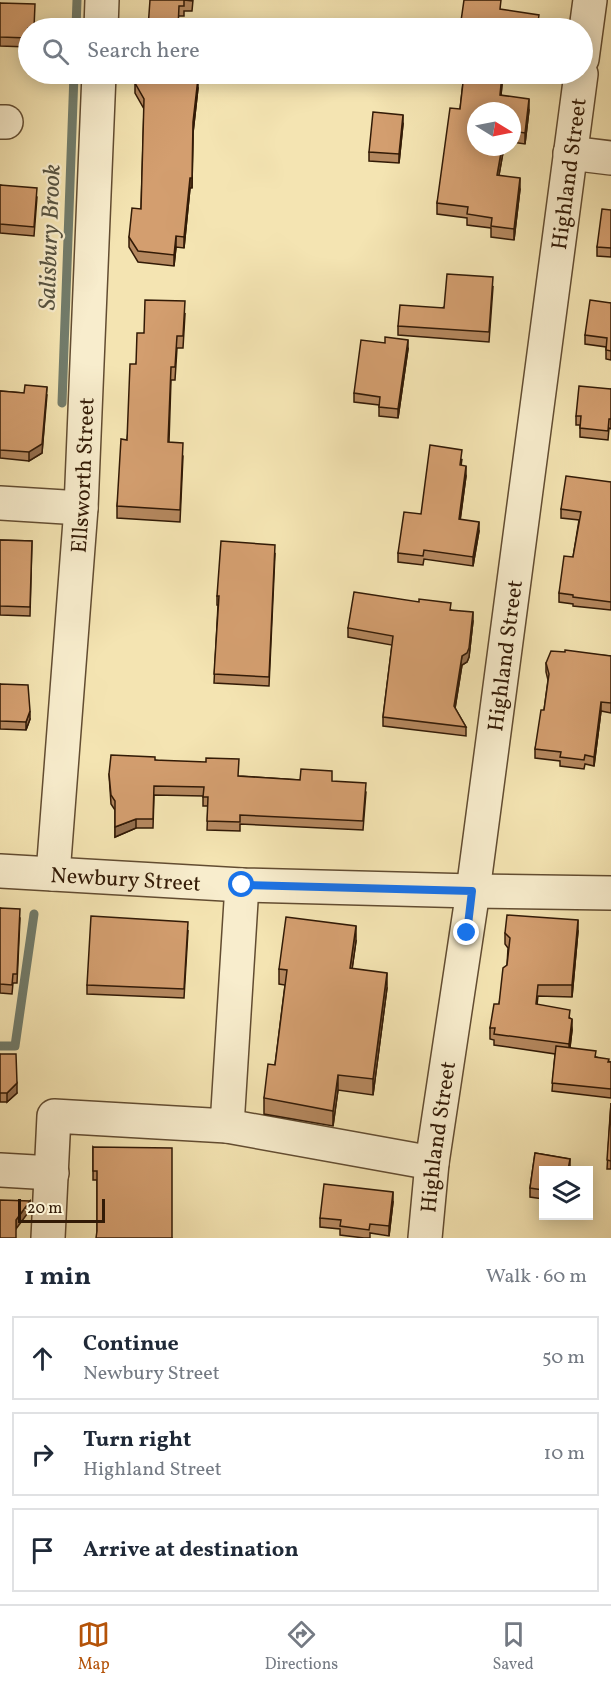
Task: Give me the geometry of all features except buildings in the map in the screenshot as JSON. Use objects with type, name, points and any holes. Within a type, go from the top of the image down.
[{"type":"street","points":[[101,18],[102,0]]},
{"type":"street","points":[[588,18],[590,0]]},
{"type":"street","name":"Ellsworth Street","points":[[53,874],[81,508],[99,84]]},
{"type":"street","name":"Highland Street","points":[[424,1238],[432,1163],[472,891],[580,84]]},
{"type":"street","points":[[570,153],[611,158]]},
{"type":"street","points":[[0,503],[81,508]]},
{"type":"street","name":"Newbury Street","points":[[0,871],[242,885],[611,893]]},
{"type":"street","points":[[227,1126],[242,885]]},
{"type":"street","points":[[48,1238],[54,1116],[227,1126],[432,1163]]},
{"type":"street","points":[[0,1170],[52,1173]]},
{"type":"waterway","name":"Salisbury Brook","points":[[76,18],[77,0]]},
{"type":"waterway","name":"Salisbury Brook","points":[[62,403],[74,84]]},
{"type":"waterway","name":"Salisbury Brook","points":[[0,1046],[15,1046],[34,914]]},
{"type":"route","points":[[242,885],[472,891],[467,933]]}]
